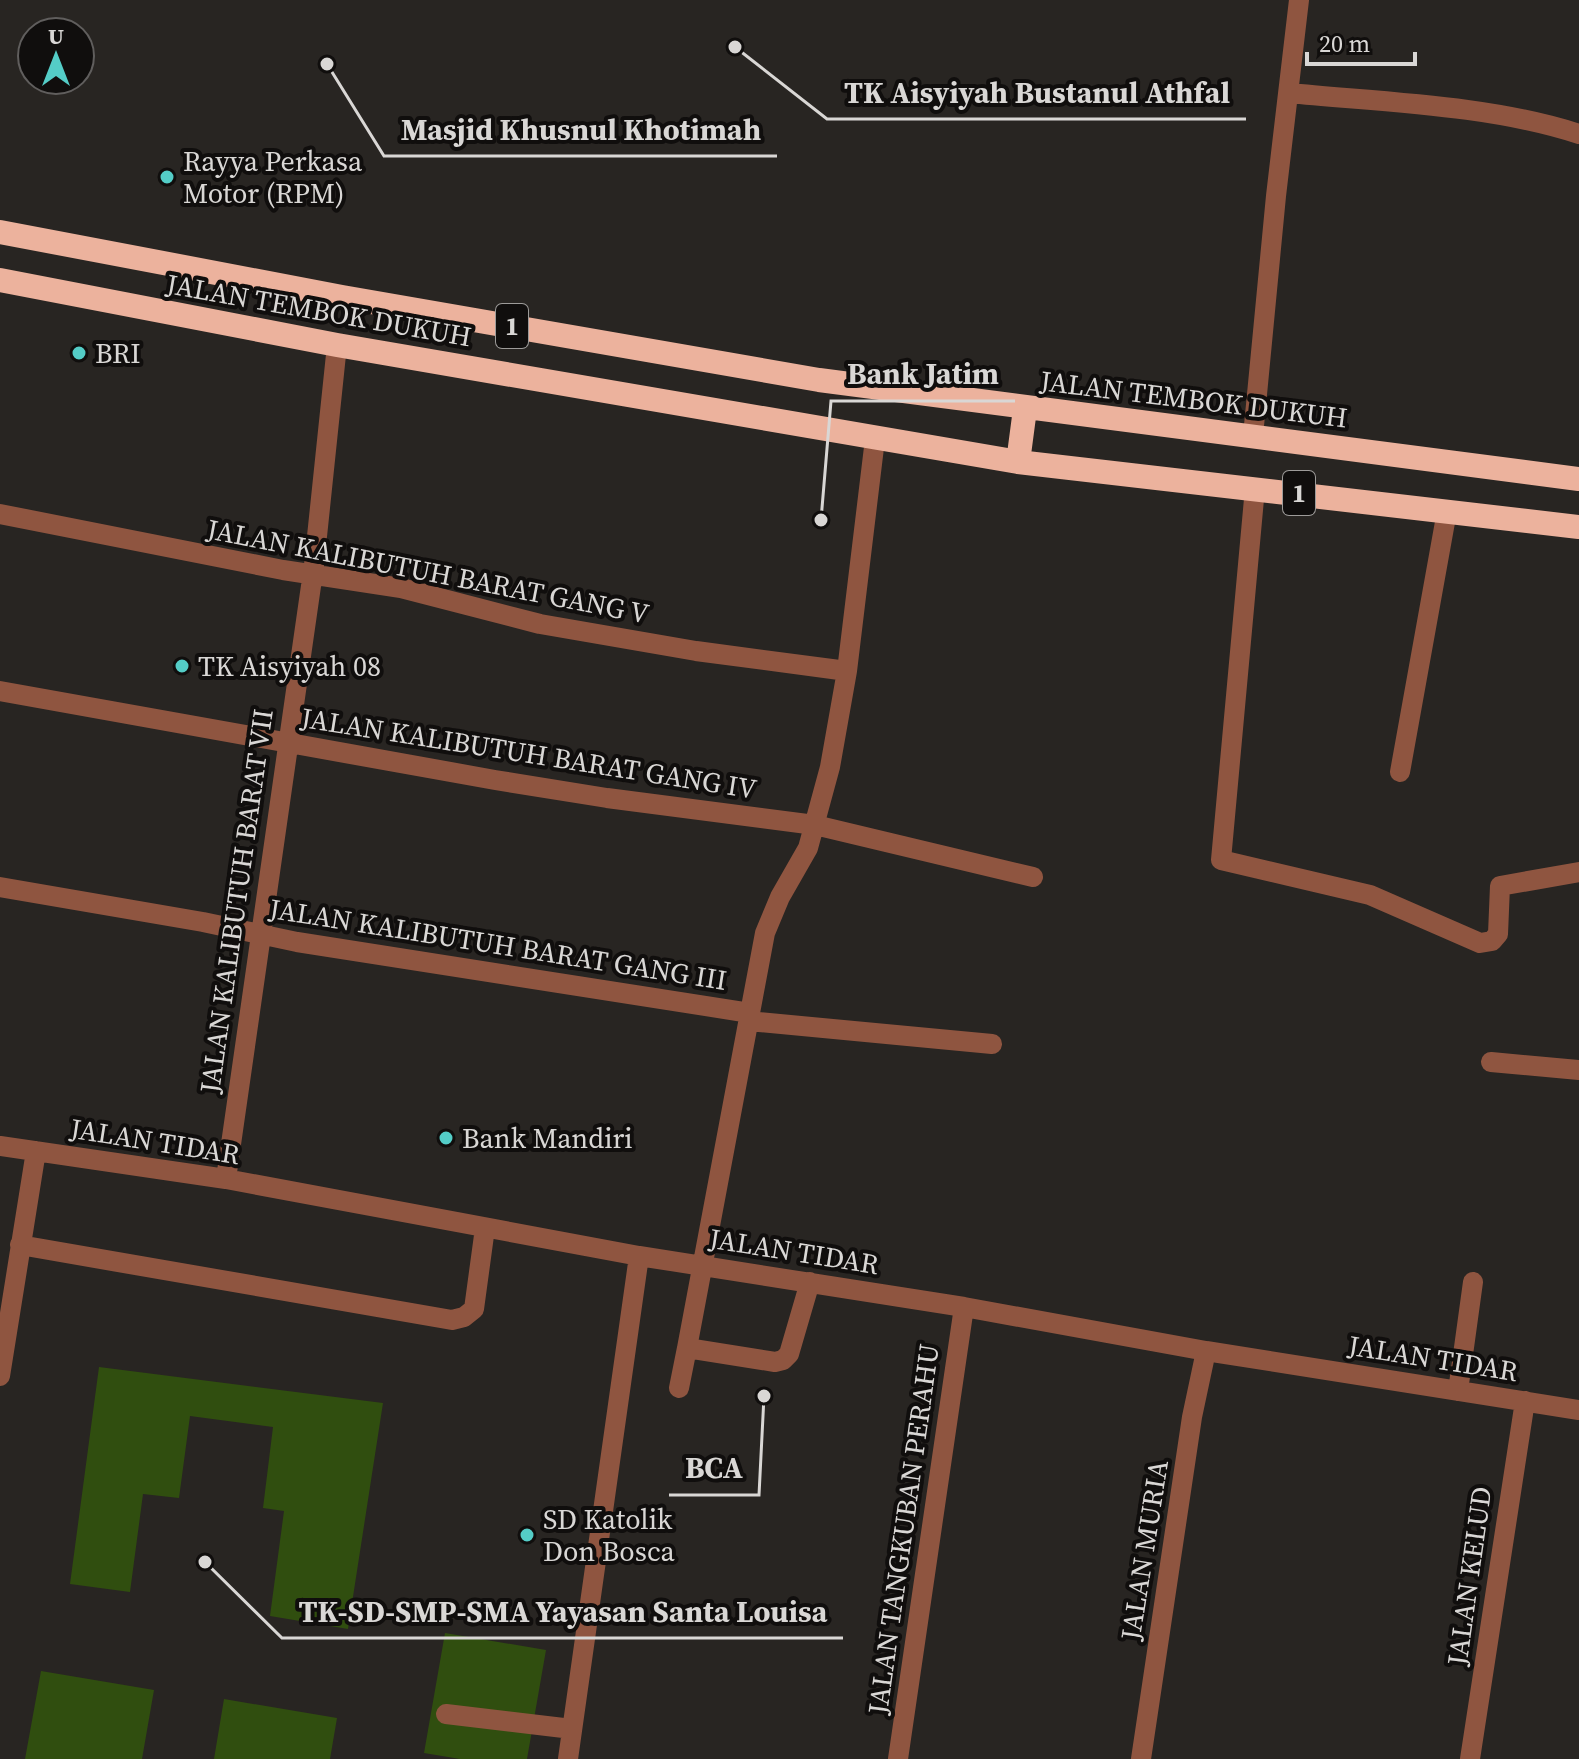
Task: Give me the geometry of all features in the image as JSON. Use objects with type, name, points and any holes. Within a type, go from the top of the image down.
[{"type":"highway","name":"JALAN TEMBOK DUKUH","points":[[0,232],[342,297],[804,378],[1579,479]]},
{"type":"highway","name":"JALAN TEMBOK DUKUH","points":[[0,280],[337,345],[1018,462],[1579,527]]},
{"type":"highway","points":[[1018,462],[1025,409]]},
{"type":"street","points":[[1253,436],[1299,0]]},
{"type":"street","points":[[1289,93],[1448,109],[1523,120],[1579,134]]},
{"type":"street","name":"JALAN KALIBUTUH BARAT VII","points":[[226,1179],[311,575],[337,345]]},
{"type":"street","points":[[679,1388],[765,933],[780,897],[808,848],[830,767],[847,671],[875,439]]},
{"type":"street","points":[[1255,488],[1221,860],[1370,895],[1480,943],[1492,941],[1498,934],[1500,886],[1579,872]]},
{"type":"street","points":[[1400,772],[1447,511]]},
{"type":"street","name":"JALAN KALIBUTUH BARAT GANG V","points":[[0,514],[311,575],[401,588],[540,624],[696,651],[847,671]]},
{"type":"street","name":"JALAN KALIBUTUH BARAT GANG IV","points":[[0,691],[607,798],[815,825],[1033,877]]},
{"type":"street","name":"JALAN KALIBUTUH BARAT GANG III","points":[[0,887],[297,942],[749,1017],[992,1044]]},
{"type":"street","points":[[1491,1062],[1579,1070]]},
{"type":"street","name":"JALAN TIDAR","points":[[0,1146],[226,1179],[639,1256],[1579,1410]]},
{"type":"street","points":[[0,1376],[36,1151]]},
{"type":"street","points":[[20,1245],[452,1320],[464,1317],[474,1309],[485,1228]]},
{"type":"street","points":[[568,1759],[639,1256]]},
{"type":"street","points":[[687,1348],[775,1362],[783,1360],[789,1354],[810,1282]]},
{"type":"street","points":[[1458,1391],[1473,1282]]},
{"type":"street","name":"JALAN TANGKUBAN PERAHU","points":[[898,1759],[964,1307]]},
{"type":"street","name":"JALAN MURIA","points":[[1141,1759],[1192,1417],[1206,1351]]},
{"type":"street","name":"JALAN KELUD","points":[[1470,1759],[1525,1401]]},
{"type":"street","points":[[446,1714],[572,1729]]},
{"type":"green space","points":[[99,1367],[383,1403],[348,1629],[270,1616],[284,1511],[263,1508],[273,1427],[190,1416],[179,1498],[143,1494],[130,1592],[70,1584]]},
{"type":"green space","points":[[445,1633],[546,1650],[527,1759],[460,1759],[424,1753]]},
{"type":"green space","points":[[41,1671],[154,1690],[142,1759],[25,1759]]},
{"type":"green space","points":[[224,1699],[337,1718],[330,1759],[214,1759]]},
{"type":"place","name":"TK Aisyiyah Bustanul Athfal","points":[[735,47]]},
{"type":"place","name":"Masjid Khusnul Khotimah","points":[[327,64]]},
{"type":"place","name":"Rayya Perkasa Motor (RPM)","points":[[167,177]]},
{"type":"place","name":"BRI","points":[[79,353]]},
{"type":"place","name":"Bank Jatim","points":[[821,520]]},
{"type":"place","name":"TK Aisyiyah 08","points":[[182,666]]},
{"type":"place","name":"Bank Mandiri","points":[[446,1138]]},
{"type":"place","name":"BCA","points":[[764,1396]]},
{"type":"place","name":"SD Katolik Don Bosca","points":[[527,1535]]},
{"type":"place","name":"TK-SD-SMP-SMA Yayasan Santa Louisa","points":[[205,1562]]}]
